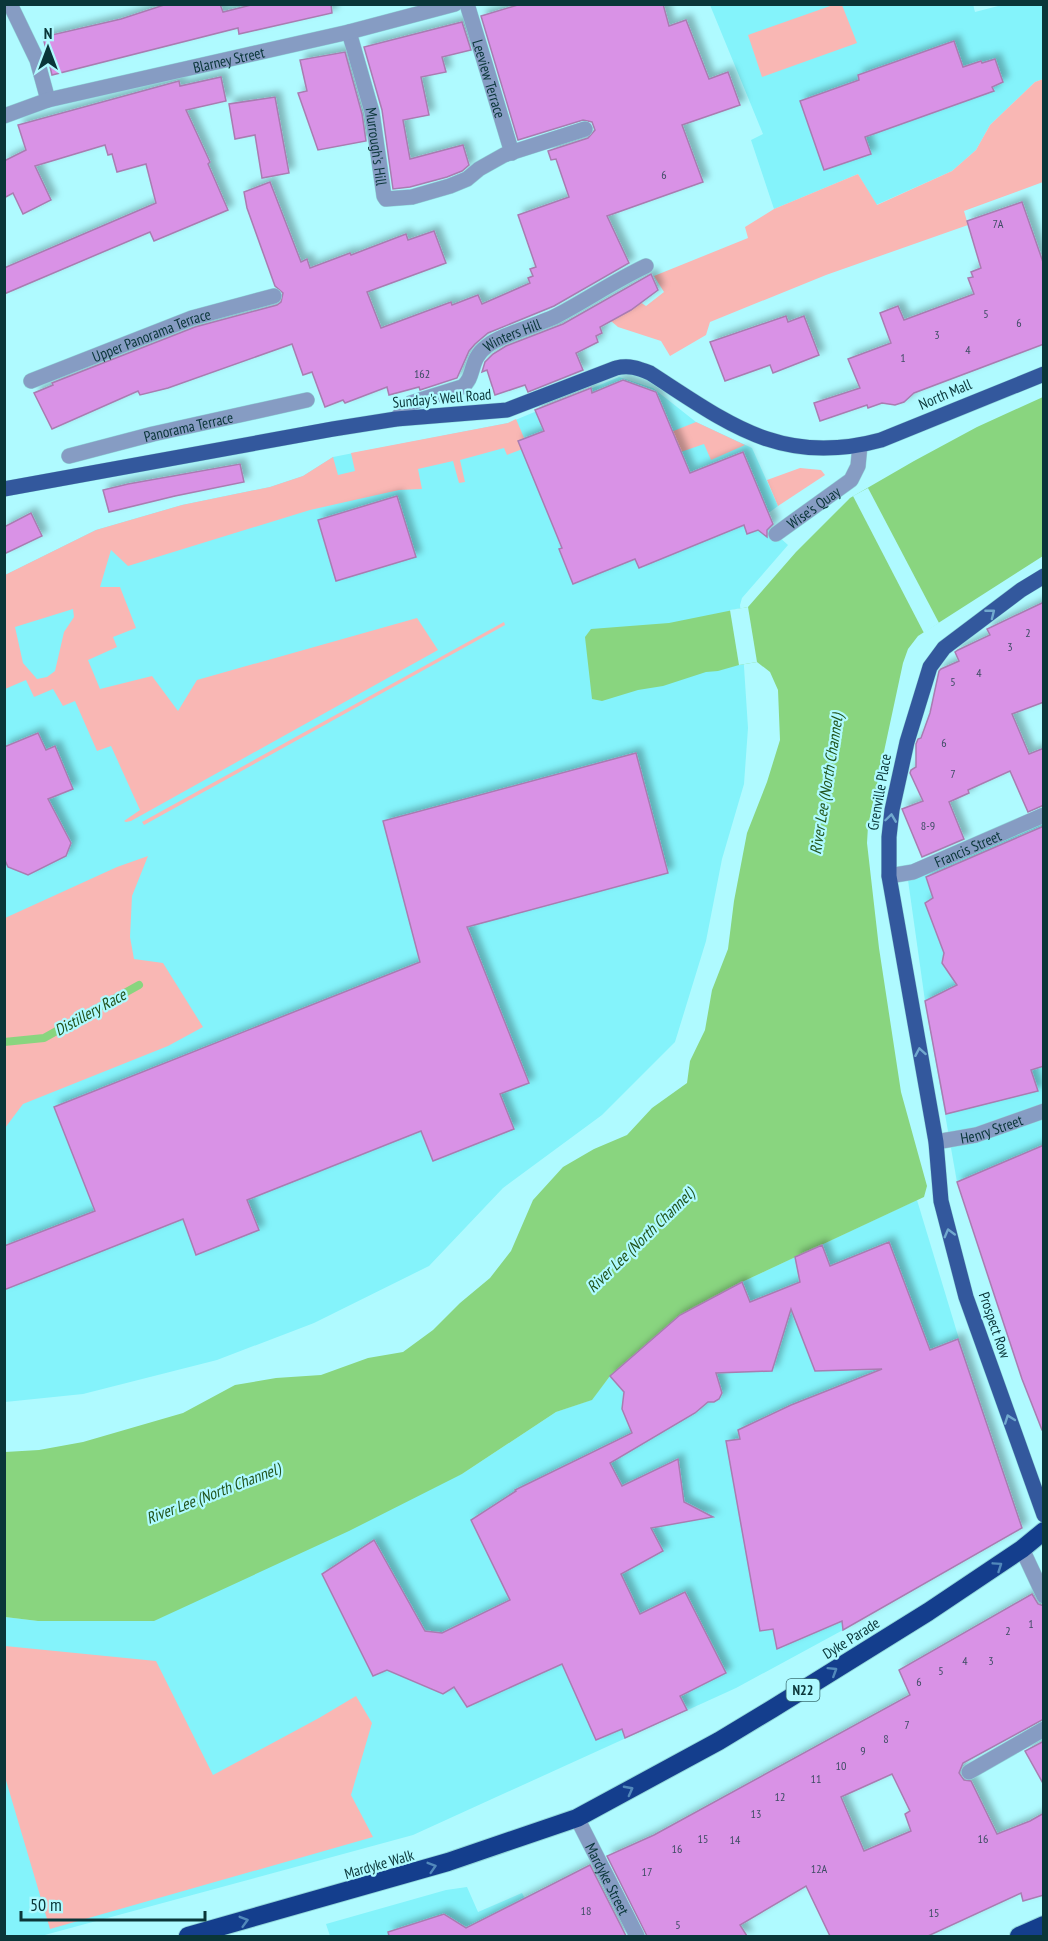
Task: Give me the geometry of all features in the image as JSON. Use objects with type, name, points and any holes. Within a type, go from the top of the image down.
[{"type":"highway","name":"Dyke Parade","points":[[577,1818],[728,1736],[928,1612],[1022,1550],[1044,1531]]},
{"type":"highway","name":"Mardyke Walk","points":[[188,1936],[448,1862],[577,1818]]},
{"type":"highway","points":[[1019,1936],[1044,1925]]},
{"type":"main road","name":"Sunday's Well Road","points":[[4,489],[396,419],[507,410],[626,366],[650,373],[735,426],[765,439],[819,449],[860,445]]},
{"type":"main road","name":"North Mall","points":[[860,445],[881,440],[1044,374]]},
{"type":"main road","name":"Grenville Place","points":[[936,1142],[889,876],[892,810],[907,742],[930,667],[944,648],[1021,590],[1044,576]]},
{"type":"main road","name":"Prospect Row","points":[[936,1142],[941,1201],[966,1297],[1044,1515]]},
{"type":"street","points":[[10,4],[37,60],[48,100]]},
{"type":"street","name":"Blarney Street","points":[[4,116],[48,100],[349,32],[455,4]]},
{"type":"street","name":"Leeview Terrace","points":[[467,4],[513,153]]},
{"type":"street","name":"Murrough's Hill","points":[[349,32],[372,112],[386,199],[412,196],[450,186],[467,179],[479,169],[504,155],[513,153]]},
{"type":"street","points":[[513,153],[585,129]]},
{"type":"street","name":"Winters Hill","points":[[396,419],[411,403],[466,384],[470,379],[474,360],[489,344],[557,315],[646,266]]},
{"type":"street","name":"Upper Panorama Terrace","points":[[31,381],[192,318],[274,296]]},
{"type":"street","name":"Panorama Terrace","points":[[69,456],[153,434],[307,400]]},
{"type":"street","name":"Wise's Quay","points":[[776,534],[851,480],[858,466],[860,445]]},
{"type":"street","name":"Francis Street","points":[[889,876],[913,872],[1044,815]]},
{"type":"street","name":"Henry Street","points":[[936,1142],[976,1135],[1044,1111]]},
{"type":"street","points":[[1022,1550],[1044,1596]]},
{"type":"street","points":[[969,1772],[1044,1729]]},
{"type":"street","name":"Mardyke Street","points":[[577,1818],[637,1936]]},
{"type":"shaded area","points":[[973,4],[975,12],[1002,5],[1043,5],[1043,79],[1035,82],[990,125],[976,150],[952,171],[876,205],[858,174],[774,209],[751,140],[763,134],[710,5]]},
{"type":"shaded area","points":[[833,5],[842,5],[857,43],[762,77],[748,35]]},
{"type":"shaded area","points":[[1043,79],[1043,182],[964,211],[968,225],[826,275],[710,322],[706,335],[670,356],[661,341],[618,327],[611,321],[640,302],[646,306],[664,292],[654,276],[748,238],[745,227],[774,209],[858,174],[877,205],[952,171],[976,150],[990,125],[1035,82]]},
{"type":"shaded area","points":[[619,377],[653,388],[696,422],[752,448],[778,506],[763,517],[767,526],[788,545],[742,598],[740,605],[748,728],[744,784],[722,859],[706,941],[675,1042],[602,1115],[503,1188],[429,1266],[314,1323],[217,1360],[83,1394],[5,1402],[5,575],[96,530],[182,505],[270,487],[303,476],[333,457],[508,423]]},
{"type":"shaded area","points":[[516,419],[528,447],[507,455],[504,448],[460,460],[465,482],[459,483],[453,461],[418,469],[422,489],[399,490],[310,510],[128,566],[111,550],[100,587],[120,587],[136,628],[113,637],[117,647],[88,660],[100,689],[152,676],[178,711],[197,680],[417,618],[438,650],[131,821],[124,821],[140,810],[111,746],[97,751],[75,701],[63,706],[53,689],[34,697],[26,680],[5,689],[5,575],[96,530],[182,505],[270,487],[303,476],[333,457],[338,475],[355,471],[351,453],[508,423]],"holes":[[[73,609],[74,617],[64,632],[55,671],[47,677],[37,679],[23,663],[15,627]]]},
{"type":"shaded area","points":[[696,422],[745,445],[711,460],[704,444],[678,453],[671,432]]},
{"type":"shaded area","points":[[800,468],[821,470],[825,475],[778,506],[767,480]]},
{"type":"shaded area","points":[[504,622],[505,625],[144,825],[142,822]]},
{"type":"shaded area","points":[[1043,822],[1043,1421],[957,1182],[925,1001],[908,880]]},
{"type":"shaded area","points":[[148,856],[132,896],[130,937],[134,959],[163,963],[203,1027],[168,1046],[23,1104],[5,1128],[5,918],[117,867]]},
{"type":"shaded area","points":[[917,1200],[959,1339],[1022,1528],[736,1688],[413,1835],[41,1936],[5,1936],[5,1617],[38,1621],[462,1474],[556,1412],[591,1400],[610,1376],[679,1316],[742,1282]]},
{"type":"shaded area","points":[[5,1646],[156,1661],[213,1775],[356,1696],[372,1723],[351,1795],[373,1837],[50,1929],[5,1777]]},
{"type":"shaded area","points":[[467,1887],[478,1912],[522,1893],[544,1936],[330,1936],[326,1924],[446,1890]]},
{"type":"water","name":"River Lee (North Channel)","points":[[1043,397],[1043,556],[918,636],[908,649],[868,826],[867,843],[879,948],[901,1092],[927,1186],[924,1197],[742,1282],[679,1316],[610,1376],[592,1400],[556,1412],[462,1474],[349,1531],[154,1621],[38,1621],[5,1617],[5,1452],[39,1450],[83,1442],[183,1413],[235,1385],[276,1378],[321,1375],[368,1358],[403,1352],[433,1330],[490,1278],[511,1251],[533,1200],[563,1167],[594,1149],[627,1135],[652,1108],[687,1083],[690,1061],[705,1030],[712,990],[728,949],[734,901],[747,833],[780,740],[778,690],[770,672],[757,662],[706,672],[663,686],[638,690],[602,701],[592,699],[585,637],[591,629],[669,623],[748,607],[796,552],[850,498],[977,427]]},
{"type":"pier","points":[[868,488],[939,623],[924,633],[853,496]]},
{"type":"pier","points":[[748,607],[757,662],[739,665],[730,610]]},
{"type":"building","points":[[167,4],[220,4],[223,12],[255,4],[331,4],[332,13],[239,34],[238,28],[52,75],[43,37],[121,19]]},
{"type":"building","points":[[521,4],[663,4],[669,26],[686,20],[709,79],[728,72],[740,105],[682,125],[703,182],[607,216],[629,263],[554,306],[488,333],[469,351],[457,378],[420,390],[419,387],[389,395],[387,387],[345,403],[343,400],[325,407],[312,372],[303,375],[292,344],[168,388],[140,395],[138,391],[52,429],[34,393],[53,385],[52,383],[195,327],[281,302],[283,293],[275,286],[247,208],[244,192],[270,182],[301,262],[307,259],[310,268],[406,234],[408,240],[434,231],[446,263],[367,292],[381,328],[451,302],[452,305],[478,295],[482,304],[530,283],[528,278],[533,276],[530,269],[536,267],[518,215],[569,197],[556,159],[551,160],[548,151],[588,138],[595,130],[592,122],[583,120],[518,140],[481,16]]},
{"type":"building","points":[[462,22],[471,50],[442,57],[446,72],[421,77],[429,115],[403,120],[410,159],[463,145],[469,165],[462,171],[447,177],[393,189],[382,110],[364,47]]},
{"type":"building","points":[[954,41],[963,67],[995,59],[1003,82],[992,87],[994,91],[865,137],[871,154],[824,170],[800,101],[859,80],[858,75]]},
{"type":"building","points":[[345,52],[362,114],[366,141],[318,150],[298,93],[307,91],[300,60]]},
{"type":"building","points":[[221,77],[226,101],[186,110],[210,162],[208,164],[228,210],[154,241],[150,232],[4,294],[4,268],[156,203],[146,164],[117,172],[112,154],[108,155],[105,145],[35,166],[51,200],[23,214],[13,193],[4,198],[4,161],[26,150],[18,125],[179,81],[180,86]]},
{"type":"building","points":[[275,97],[289,173],[262,178],[255,135],[235,139],[229,104]]},
{"type":"building","points":[[1022,202],[1044,265],[1044,344],[914,393],[904,402],[895,405],[882,403],[868,408],[867,405],[820,421],[814,403],[860,388],[848,359],[891,343],[880,313],[898,306],[904,320],[974,294],[968,278],[973,277],[971,272],[981,268],[967,221]]},
{"type":"building","points":[[651,274],[658,290],[631,310],[600,327],[602,333],[596,336],[598,342],[576,353],[583,370],[528,392],[525,385],[495,395],[487,370],[482,372],[485,362],[493,354],[506,346],[563,324]]},
{"type":"building","points":[[786,316],[788,322],[804,316],[819,355],[773,373],[770,365],[725,381],[710,342]]},
{"type":"building","points":[[623,380],[656,392],[690,473],[743,452],[773,524],[767,530],[767,537],[758,530],[747,534],[744,525],[639,568],[635,559],[573,584],[559,549],[562,548],[518,441],[544,431],[535,410],[591,388],[592,393]]},
{"type":"building","points":[[240,464],[244,482],[109,512],[103,490]]},
{"type":"building","points":[[397,496],[416,557],[336,581],[318,520]]},
{"type":"building","points":[[31,513],[42,536],[4,554],[4,527]]},
{"type":"building","points":[[1044,602],[1044,702],[1012,714],[1029,754],[1044,748],[1044,805],[1028,812],[1010,771],[968,790],[969,793],[949,802],[964,839],[922,857],[902,809],[923,801],[910,773],[916,767],[916,744],[921,738],[930,713],[939,671],[959,661],[955,652],[990,635],[987,629]]},
{"type":"building","points":[[38,733],[46,750],[55,746],[73,789],[48,799],[71,843],[66,856],[28,875],[8,867],[4,858],[4,747]]},
{"type":"building","points":[[636,753],[668,873],[467,927],[529,1083],[500,1094],[514,1129],[433,1161],[421,1131],[247,1200],[259,1230],[196,1255],[183,1219],[4,1290],[4,1246],[95,1211],[54,1107],[420,962],[383,821]]},
{"type":"building","points":[[1044,826],[1044,1066],[1031,1070],[1038,1091],[946,1114],[925,1001],[957,985],[942,963],[944,953],[925,903],[933,898],[926,877]]},
{"type":"building","points":[[1044,1145],[1044,1430],[1042,1430],[1022,1379],[957,1182]]},
{"type":"building","points":[[889,1242],[930,1350],[958,1339],[1022,1528],[843,1630],[842,1621],[777,1649],[773,1629],[760,1631],[726,1441],[740,1439],[738,1430],[791,1405],[882,1369],[815,1371],[791,1309],[772,1371],[716,1373],[722,1393],[719,1399],[708,1402],[695,1413],[610,1463],[622,1486],[678,1459],[684,1502],[713,1517],[651,1528],[663,1551],[621,1574],[640,1614],[685,1592],[726,1673],[680,1696],[687,1710],[625,1738],[622,1729],[596,1740],[562,1664],[467,1707],[454,1687],[443,1694],[387,1670],[373,1676],[322,1574],[374,1540],[425,1631],[442,1633],[510,1600],[471,1520],[515,1490],[632,1433],[622,1409],[624,1392],[610,1376],[680,1315],[742,1282],[750,1302],[800,1282],[795,1257],[822,1245],[830,1266]]},
{"type":"building","points":[[1032,1594],[1038,1604],[1044,1606],[1044,1719],[963,1763],[959,1773],[964,1780],[971,1781],[997,1834],[1044,1813],[1044,1895],[1023,1901],[1021,1893],[928,1936],[830,1936],[806,1886],[740,1925],[747,1936],[647,1936],[607,1856],[654,1835],[910,1695],[899,1670]],"holes":[[[892,1774],[910,1811],[905,1814],[911,1831],[864,1851],[841,1797]]]},
{"type":"building","points":[[1044,1741],[1044,1785],[1025,1751]]},
{"type":"building","points":[[590,1865],[626,1936],[389,1936],[388,1932],[444,1914],[466,1928]]},
{"type":"waterway","name":"Distillery Race","points":[[4,1042],[44,1038],[139,985]]}]
